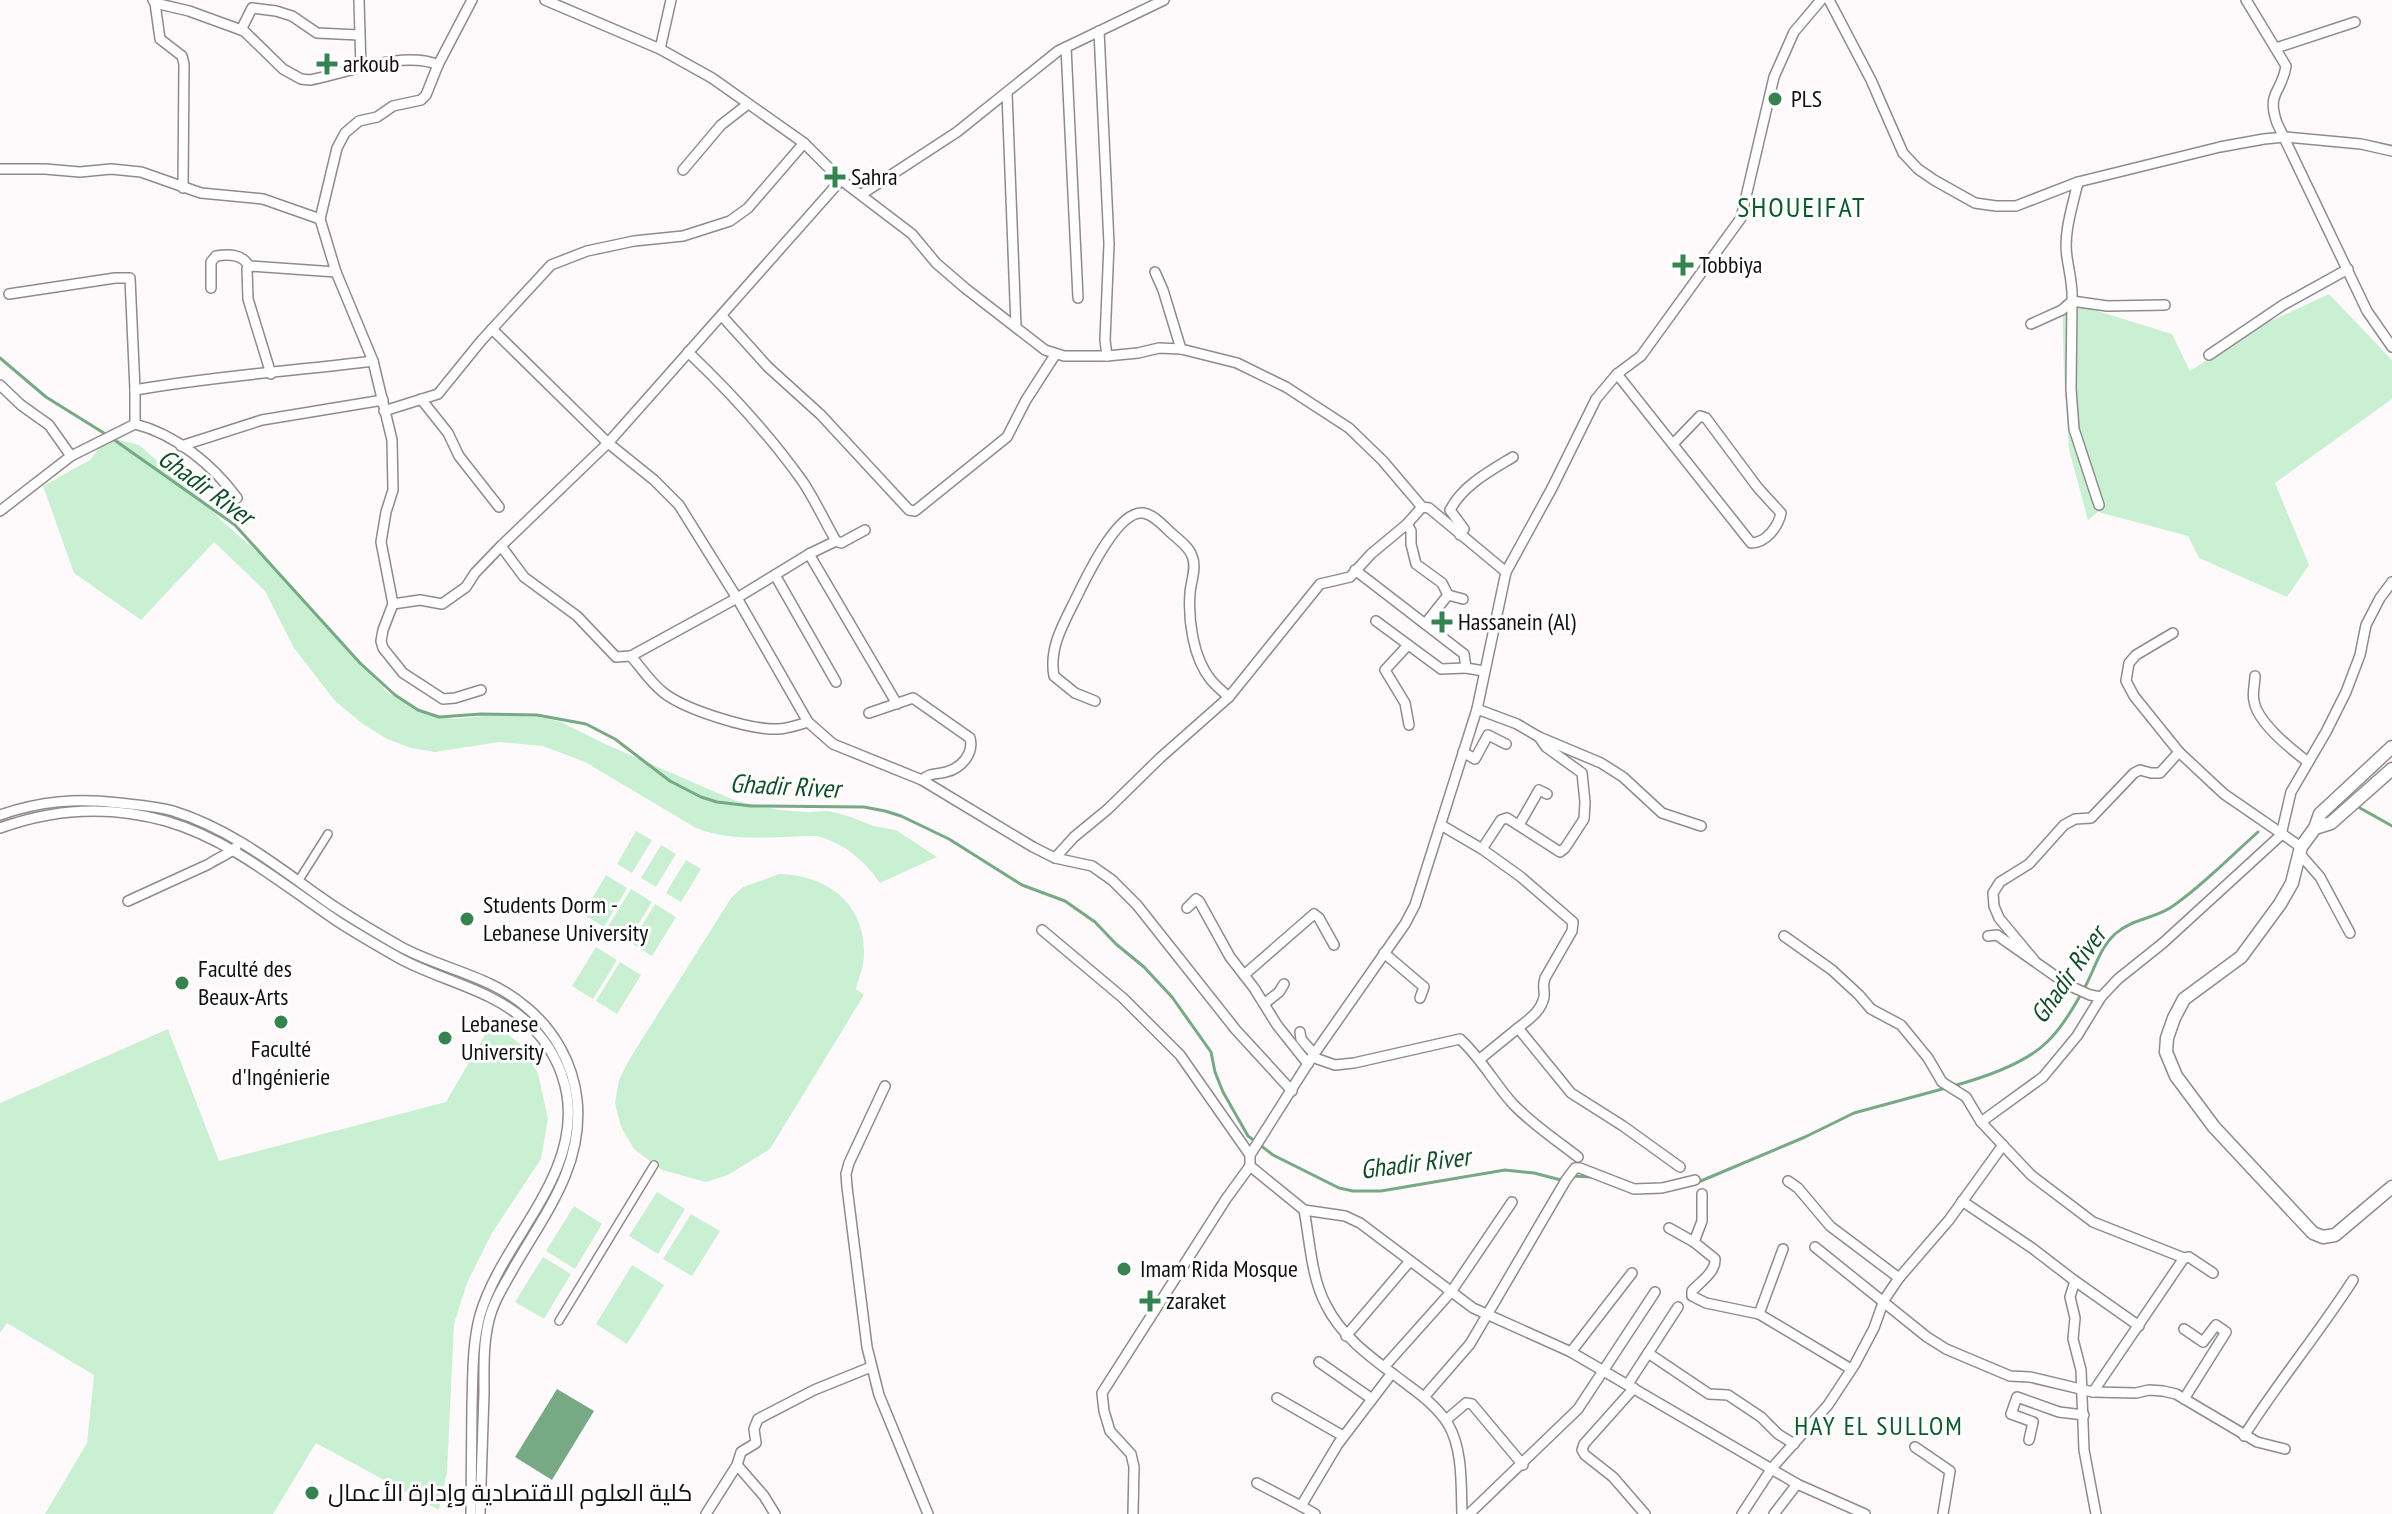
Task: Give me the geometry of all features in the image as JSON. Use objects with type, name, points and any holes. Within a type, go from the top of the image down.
[{"type":"street","points":[[359,0],[361,68]]},
{"type":"street","points":[[472,0],[426,95],[421,100],[393,106],[377,117],[359,121],[345,133],[337,148],[320,219],[336,272],[373,361],[393,454],[393,490],[381,542],[393,604],[383,630],[383,648],[403,673],[443,699],[481,690]]},
{"type":"street","points":[[545,0],[660,49],[712,78],[804,143],[841,180],[912,234],[936,263],[965,288],[1045,350],[1055,355],[1107,356],[1159,348],[1181,349],[1237,363],[1272,379],[1349,428],[1422,507],[1429,508],[1506,572]]},
{"type":"street","points":[[660,49],[671,0]]},
{"type":"street","points":[[862,194],[927,154],[1066,47],[1164,0]]},
{"type":"street","points":[[1133,1514],[1134,1467],[1131,1454],[1110,1431],[1102,1393],[1226,1199],[1311,1058],[1405,924],[1415,905],[1477,709],[1506,572],[1596,399],[1617,374],[1641,356],[1741,218],[1774,77],[1794,32],[1821,0]]},
{"type":"street","points":[[1829,0],[1871,80],[1903,153],[1918,169],[1975,203],[2016,206],[2078,182],[2220,147],[2285,137],[2361,144],[2392,151]]},
{"type":"street","points":[[2246,0],[2286,66],[2272,98],[2272,109],[2367,311],[2392,347]]},
{"type":"street","points":[[183,188],[184,64],[182,56],[160,39],[154,1],[241,30],[283,69],[301,79],[310,80],[399,60],[427,59],[438,65]]},
{"type":"street","points":[[241,30],[250,4],[292,16],[317,33],[359,35]]},
{"type":"street","points":[[2276,48],[2355,22]]},
{"type":"street","points":[[1099,31],[1109,244],[1107,356]]},
{"type":"street","points":[[1066,47],[1078,298]]},
{"type":"street","points":[[1007,93],[1016,327]]},
{"type":"street","points":[[683,170],[721,125],[748,104]]},
{"type":"street","points":[[181,446],[262,420],[384,406],[438,394],[551,265],[587,251],[634,241],[683,236],[730,221],[748,208],[804,143]]},
{"type":"street","points":[[0,169],[141,172],[201,193],[263,199],[320,219]]},
{"type":"street","points":[[393,604],[420,600],[438,604],[449,601],[466,587],[501,546],[608,443],[841,180]]},
{"type":"street","points":[[2078,182],[2066,256],[2073,288],[2071,389],[2074,429],[2099,505]]},
{"type":"street","points":[[211,288],[211,262],[216,256],[239,256],[249,266]]},
{"type":"street","points":[[249,266],[336,272]]},
{"type":"street","points":[[249,266],[248,299],[271,374]]},
{"type":"street","points":[[2209,355],[2283,305],[2348,269]]},
{"type":"street","points":[[1155,272],[1181,349]]},
{"type":"street","points":[[9,294],[130,278],[135,424]]},
{"type":"street","points":[[2072,301],[2107,306],[2165,305]]},
{"type":"street","points":[[2031,324],[2062,310],[2072,301]]},
{"type":"street","points":[[722,316],[768,367],[821,415],[909,510],[915,511],[1007,437],[1055,355]]},
{"type":"street","points":[[492,329],[608,443],[679,505],[808,722],[833,744],[922,780],[1055,858],[1092,866],[1112,880],[1137,905],[1217,1008],[1292,1091]]},
{"type":"street","points":[[688,352],[746,410],[765,434],[804,484],[836,541]]},
{"type":"street","points":[[135,390],[373,361]]},
{"type":"street","points":[[1617,374],[1751,543],[1758,543],[1776,528],[1781,513],[1758,488],[1706,418],[1700,416],[1674,443]]},
{"type":"street","points":[[0,385],[49,425],[71,456]]},
{"type":"street","points":[[421,399],[448,433],[459,456],[499,507]]},
{"type":"street","points":[[0,511],[71,456],[135,424],[169,437],[214,468],[237,498]]},
{"type":"street","points":[[1460,535],[1464,529],[1450,510],[1454,502],[1474,482],[1513,457]]},
{"type":"street","points":[[1055,858],[1074,837],[1229,697],[1311,592],[1320,584],[1350,577],[1422,507]]},
{"type":"street","points":[[1095,701],[1075,693],[1054,676],[1053,650],[1087,575],[1103,548],[1129,516],[1138,513],[1151,515],[1163,524],[1193,557],[1189,613],[1196,647],[1210,679],[1229,697]]},
{"type":"street","points":[[1407,524],[1416,564],[1442,583],[1448,595],[1463,599]]},
{"type":"street","points":[[501,546],[524,577],[577,616],[616,657],[631,656],[809,554],[836,541],[841,543],[865,530]]},
{"type":"street","points":[[809,554],[897,704]]},
{"type":"street","points":[[1355,570],[1464,654],[1466,668]]},
{"type":"street","points":[[775,575],[836,682]]},
{"type":"street","points":[[1981,1122],[2043,1077],[2077,1036],[2101,997],[2118,979],[2163,943],[2281,835],[2291,792],[2346,692],[2360,655],[2366,625],[2392,582]]},
{"type":"street","points":[[1425,624],[1448,595]]},
{"type":"street","points":[[1376,621],[1441,669],[1484,671]]},
{"type":"street","points":[[2173,633],[2136,655],[2129,663],[2126,681],[2134,696],[2179,752],[2224,794],[2300,850],[2320,877],[2350,933]]},
{"type":"street","points":[[1408,645],[1385,670],[1405,703],[1409,725]]},
{"type":"street","points":[[631,656],[661,691],[691,708],[756,728],[778,730],[808,722]]},
{"type":"street","points":[[2255,676],[2255,708],[2282,743],[2308,762]]},
{"type":"street","points":[[869,713],[913,698],[970,738],[970,755],[948,772],[931,773],[922,780]]},
{"type":"street","points":[[1477,709],[1601,763],[1623,777],[1662,813],[1701,826]]},
{"type":"street","points":[[1463,752],[1475,759],[1488,735],[1506,744]]},
{"type":"street","points":[[1482,849],[1501,820],[1507,818],[1560,852],[1584,819],[1582,773],[1546,747],[1539,737]]},
{"type":"street","points":[[2392,747],[2320,814],[2315,828],[2300,850],[2292,883],[2236,962],[2189,994],[2180,1006],[2167,1038],[2166,1052],[2176,1076],[2214,1127],[2313,1233],[2323,1237],[2335,1235],[2392,1187]]},
{"type":"street","points":[[2034,960],[1999,918],[1993,893],[2000,882],[2029,864],[2064,825],[2075,819],[2091,818],[2134,773],[2140,770],[2160,773],[2179,752]]},
{"type":"street","points":[[2315,828],[2331,823],[2392,769]]},
{"type":"street","points":[[1519,825],[1539,790],[1547,794]]},
{"type":"street","points":[[0,815],[23,807],[65,800],[92,800],[146,805],[198,821],[239,841],[342,911],[404,948],[505,991],[545,1024],[555,1038],[570,1067],[577,1096],[577,1139],[567,1176],[500,1291],[489,1319],[476,1511]]},
{"type":"street","points":[[0,828],[58,812],[92,810],[167,821],[234,851],[337,921],[400,958],[474,989],[515,1012],[549,1046],[560,1068],[567,1096],[568,1126],[558,1167],[499,1268],[479,1317],[473,1366],[476,1511]]},
{"type":"street","points":[[1441,825],[1521,877],[1573,922],[1572,931],[1545,978],[1542,986],[1544,996],[1538,1011],[1480,1059]]},
{"type":"street","points":[[299,880],[328,834]]},
{"type":"street","points":[[128,901],[234,851],[239,841]]},
{"type":"street","points":[[1187,908],[1196,899],[1199,901],[1230,957],[1277,1025],[1311,1058],[1335,1065],[1354,1063],[1460,1039],[1480,1059],[1514,1104],[1578,1157]]},
{"type":"street","points":[[1244,975],[1314,914],[1334,945]]},
{"type":"street","points":[[1042,930],[1123,998],[1180,1055],[1251,1157],[1304,1210],[1318,1285],[1325,1305],[1346,1336],[1424,1397],[1446,1420],[1454,1438],[1461,1479],[1462,1514]]},
{"type":"street","points":[[1988,936],[1997,935],[2068,985],[2101,997]]},
{"type":"street","points":[[1784,936],[1832,970],[1871,1009],[1901,1025],[1946,1085],[1966,1097],[1981,1122],[2031,1175],[2093,1222],[2184,1258],[2189,1257],[2213,1273]]},
{"type":"street","points":[[1384,953],[1424,987],[1420,998]]},
{"type":"street","points":[[474,989],[479,979]]},
{"type":"street","points":[[1264,1004],[1284,984]]},
{"type":"street","points":[[515,1012],[520,1002]]},
{"type":"street","points":[[1518,1028],[1571,1093],[1680,1167]]},
{"type":"street","points":[[1300,1032],[1311,1058]]},
{"type":"street","points":[[885,1086],[846,1174],[871,1367],[879,1395],[928,1514]]},
{"type":"street","points":[[1744,1513],[1772,1468],[1828,1405],[1874,1328],[1884,1300],[1899,1278],[1949,1220],[2003,1145]]},
{"type":"street","points":[[559,1321],[654,1165]]},
{"type":"street","points":[[1424,1397],[1470,1344],[1575,1168],[1634,1189],[1662,1188],[1695,1180]]},
{"type":"street","points":[[1788,1181],[1798,1188],[1830,1226],[1899,1278]]},
{"type":"street","points":[[1694,1242],[1702,1221],[1702,1194]]},
{"type":"street","points":[[1962,1201],[2139,1326]]},
{"type":"street","points":[[1301,1506],[1326,1461],[1372,1399],[1388,1370],[1451,1292],[1512,1202]]},
{"type":"street","points":[[1304,1210],[1345,1216],[1371,1231],[1451,1292],[1487,1315],[1571,1352],[1797,1484],[1845,1510],[1865,1514]]},
{"type":"street","points":[[1669,1228],[1715,1259],[1714,1269],[1692,1291],[1692,1296],[1706,1303],[1759,1314],[1851,1369]]},
{"type":"street","points":[[1815,1247],[1911,1325],[1946,1349],[2010,1376],[2030,1377],[2088,1390],[2163,1391],[2184,1399],[2244,1436],[2285,1449]]},
{"type":"street","points":[[1759,1314],[1783,1249]]},
{"type":"street","points":[[2088,1390],[2139,1326],[2184,1258]]},
{"type":"street","points":[[1346,1336],[1410,1261]]},
{"type":"street","points":[[1571,1352],[1632,1273]]},
{"type":"street","points":[[2244,1436],[2271,1393],[2353,1280]]},
{"type":"street","points":[[2075,1281],[2070,1297],[2075,1318],[2073,1339],[2088,1390],[2084,1450],[2096,1514]]},
{"type":"street","points":[[1469,1514],[1578,1409],[1655,1292]]},
{"type":"street","points":[[1645,1514],[1613,1477],[1582,1450],[1631,1386],[1678,1307]]},
{"type":"street","points":[[2184,1329],[2203,1342],[2216,1325],[2226,1332],[2184,1399]]},
{"type":"street","points":[[1648,1353],[1709,1394],[1728,1395],[1794,1444]]},
{"type":"street","points":[[1319,1362],[1372,1399]]},
{"type":"street","points":[[706,1514],[737,1465],[741,1452],[756,1443],[754,1429],[758,1419],[814,1390],[871,1367]]},
{"type":"street","points":[[2029,1440],[2033,1422],[2011,1414],[2017,1397],[2059,1412],[2084,1415]]},
{"type":"street","points":[[1277,1398],[1343,1436]]},
{"type":"street","points":[[1446,1420],[1466,1403],[1472,1404],[1523,1465]]},
{"type":"street","points":[[1915,1447],[1950,1471],[1943,1514]]},
{"type":"street","points":[[737,1465],[775,1514]]},
{"type":"street","points":[[1257,1483],[1315,1514]]},
{"type":"street","points":[[1774,1514],[1797,1484]]},
{"type":"shaded area","points":[[2329,294],[2392,360],[2392,399],[2275,483],[2309,565],[2287,597],[2199,558],[2188,536],[2098,512],[2088,520],[2069,450],[2062,300],[2172,334],[2190,371],[2262,325]]},
{"type":"shaded area","points":[[108,437],[139,445],[205,502],[264,558],[387,692],[428,715],[454,719],[495,715],[540,717],[561,722],[736,801],[779,810],[828,811],[848,816],[896,830],[937,857],[880,883],[853,854],[827,839],[817,836],[740,837],[710,833],[696,828],[585,762],[543,746],[499,742],[435,752],[411,748],[387,739],[335,701],[294,648],[265,591],[214,542],[141,620],[74,573],[43,486],[90,460]]},
{"type":"shaded area","points":[[636,831],[652,840],[632,873],[617,864]]},
{"type":"shaded area","points":[[661,845],[676,854],[656,887],[641,878]]},
{"type":"shaded area","points":[[686,860],[701,869],[681,902],[666,893]]},
{"type":"shaded area","points":[[779,874],[813,880],[828,887],[851,908],[859,922],[863,939],[863,961],[856,989],[864,995],[770,1149],[728,1175],[706,1182],[662,1170],[634,1149],[621,1127],[615,1103],[619,1080],[731,898],[743,887]]},
{"type":"shaded area","points":[[606,875],[627,888],[604,927],[583,914]]},
{"type":"shaded area","points":[[631,889],[652,902],[628,941],[607,928]]},
{"type":"shaded area","points":[[655,904],[676,917],[652,956],[631,943]]},
{"type":"shaded area","points":[[596,947],[617,960],[593,999],[572,986]]},
{"type":"shaded area","points":[[620,962],[641,975],[617,1014],[596,1001]]},
{"type":"shaded area","points":[[492,1023],[519,1043],[538,1073],[548,1119],[541,1159],[492,1233],[467,1283],[454,1324],[447,1472],[439,1510],[316,1443],[273,1514],[45,1514],[87,1443],[94,1375],[7,1323],[0,1333],[0,1103],[168,1029],[219,1161],[446,1102]]},
{"type":"shaded area","points":[[657,1192],[685,1209],[658,1254],[629,1236]]},
{"type":"shaded area","points":[[574,1206],[602,1224],[575,1269],[546,1251]]},
{"type":"shaded area","points":[[691,1214],[720,1231],[692,1276],[663,1259]]},
{"type":"shaded area","points":[[543,1257],[571,1274],[544,1319],[515,1302]]},
{"type":"shaded area","points":[[632,1265],[664,1285],[627,1344],[596,1324]]},
{"type":"shaded area","points":[[557,1389],[594,1411],[552,1480],[515,1457]]},
{"type":"waterway","name":"Ghadir River","points":[[0,358],[46,397],[107,435]]},
{"type":"waterway","name":"Ghadir River","points":[[113,439],[235,525],[360,663],[395,695],[418,710],[439,717],[537,715],[586,724],[615,739],[670,781],[717,802],[751,806],[864,807],[885,811],[949,839],[1022,885],[1065,901],[1095,922],[1172,997],[1211,1052],[1223,1092],[1248,1136],[1273,1155],[1339,1188],[1353,1191],[1381,1191],[1505,1170],[1561,1180]]},
{"type":"waterway","name":"Ghadir River","points":[[2360,808],[2392,826]]},
{"type":"waterway","name":"Ghadir River","points":[[1953,1086],[2003,1069],[2038,1050],[2068,1016],[2115,934],[2128,925],[2170,908],[2258,832]]},
{"type":"waterway","name":"Ghadir River","points":[[1696,1183],[1854,1113],[1946,1088]]},
{"type":"waterway","name":"Ghadir River","points":[[1572,1176],[1592,1177]]},
{"type":"place","name":"arkoub","points":[[327,64]]},
{"type":"place","name":"PLS","points":[[1775,99]]},
{"type":"place","name":"Sahra","points":[[835,177]]},
{"type":"place","name":"Tobbiya","points":[[1683,265]]},
{"type":"place","name":"Hassanein (Al)","points":[[1442,622]]},
{"type":"place","name":"Students Dorm - Lebanese University","points":[[467,919]]},
{"type":"place","name":"Faculté des Beaux-Arts","points":[[182,983]]},
{"type":"place","name":"Faculté d'Ingénierie","points":[[281,1022]]},
{"type":"place","name":"Lebanese University","points":[[445,1038]]},
{"type":"place","name":"Imam Rida Mosque","points":[[1124,1269]]},
{"type":"place","name":"zaraket","points":[[1150,1301]]},
{"type":"place","name":"كلية العلوم الاقتصادية وإدارة الأعمال","points":[[312,1493]]},
{"type":"district","name":"SHOUEIFAT","points":[[1802,207]]},
{"type":"district","name":"HAY EL SULLOM","points":[[1879,1426]]}]
